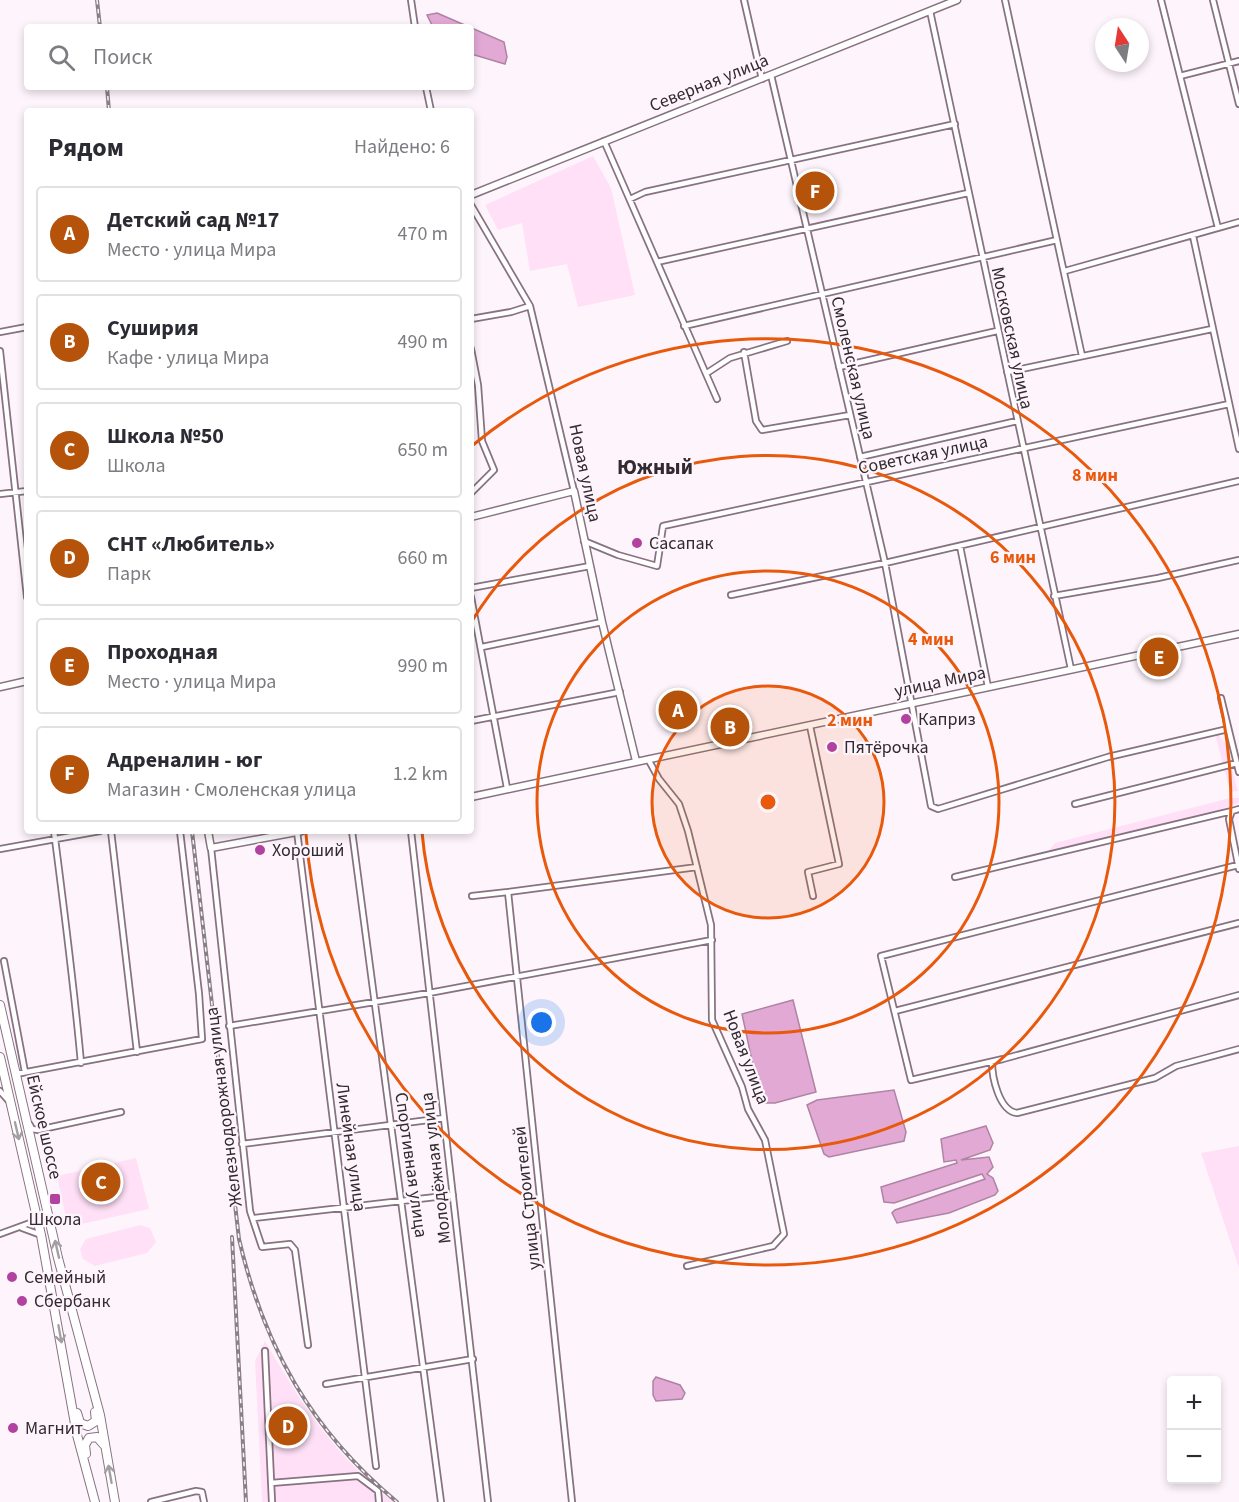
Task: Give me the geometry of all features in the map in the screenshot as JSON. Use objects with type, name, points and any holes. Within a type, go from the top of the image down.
[{"type":"main road","name":"Ейское шоссе","points":[[0,1005],[87,1367],[115,1502]]},
{"type":"main road","name":"Ейское шоссе","points":[[0,1057],[41,1235],[77,1435],[95,1502]]},
{"type":"main road","points":[[66,1374],[79,1421],[85,1426],[92,1425],[96,1418],[87,1367]]},
{"type":"main road","points":[[88,1477],[86,1440],[97,1437],[105,1447]]},
{"type":"street","points":[[411,0],[415,24]]},
{"type":"street","points":[[744,0],[762,79]]},
{"type":"street","name":"Северная улица","points":[[474,194],[957,0]]},
{"type":"street","points":[[1005,0],[1082,356]]},
{"type":"street","points":[[1161,0],[1218,228]]},
{"type":"street","points":[[1213,0],[1239,104]]},
{"type":"street","name":"Московская улица","points":[[930,11],[981,258],[1071,669]]},
{"type":"street","points":[[1179,76],[1239,61]]},
{"type":"street","name":"Смоленская улица","points":[[771,75],[789,162],[885,563],[911,703],[934,809],[1108,757],[1228,729]]},
{"type":"street","points":[[427,90],[430,108]]},
{"type":"street","points":[[630,199],[645,192],[955,124]]},
{"type":"street","points":[[604,141],[717,399]]},
{"type":"street","points":[[657,262],[968,193]]},
{"type":"street","name":"Новая улица","points":[[474,210],[530,306],[636,761]]},
{"type":"street","points":[[1065,271],[1239,222]]},
{"type":"street","points":[[1193,236],[1239,449]]},
{"type":"street","points":[[684,326],[1057,240]]},
{"type":"street","points":[[474,318],[530,306]]},
{"type":"street","points":[[0,332],[24,328]]},
{"type":"street","points":[[1007,372],[1212,329]]},
{"type":"street","points":[[839,367],[997,331]]},
{"type":"street","points":[[707,373],[744,352],[787,341]]},
{"type":"street","points":[[0,351],[24,568]]},
{"type":"street","points":[[744,352],[756,421],[762,430],[767,431],[850,415]]},
{"type":"street","points":[[474,364],[478,385],[482,441],[494,470],[474,490]]},
{"type":"street","points":[[474,386],[478,385]]},
{"type":"street","name":"Советская улица","points":[[584,541],[618,555],[657,566],[663,526],[1229,404]]},
{"type":"street","name":"Советская улица","points":[[860,457],[1017,421]]},
{"type":"street","points":[[731,595],[885,563],[1239,480]]},
{"type":"street","points":[[0,495],[24,491]]},
{"type":"street","points":[[474,517],[574,491]]},
{"type":"street","points":[[960,546],[988,687]]},
{"type":"street","points":[[1054,596],[1158,578],[1239,560]]},
{"type":"street","points":[[474,587],[590,566]]},
{"type":"street","points":[[474,611],[507,788]]},
{"type":"street","points":[[482,647],[602,622]]},
{"type":"street","name":"улица Мира","points":[[474,796],[1239,634]]},
{"type":"street","points":[[0,687],[24,682]]},
{"type":"street","points":[[474,720],[620,692]]},
{"type":"street","points":[[1221,698],[1239,772]]},
{"type":"street","points":[[810,726],[839,864],[808,872],[813,896]]},
{"type":"street","name":"Новая улица","points":[[648,759],[659,779],[679,804],[697,867],[712,939],[710,994],[712,1020],[742,1087],[748,1109],[765,1140],[784,1234],[773,1246],[687,1266]]},
{"type":"street","points":[[1075,804],[1237,763]]},
{"type":"street","points":[[955,877],[1239,809]]},
{"type":"street","points":[[1232,811],[1229,819],[1239,867],[882,956],[912,1080],[992,1062],[1239,995]]},
{"type":"street","points":[[54,834],[70,950],[81,1063]]},
{"type":"street","points":[[0,849],[81,834]]},
{"type":"street","points":[[111,834],[137,1052]]},
{"type":"street","points":[[16,1074],[202,1039],[180,834]]},
{"type":"street","name":"Железнодорожная улица","points":[[209,834],[249,1204],[258,1240],[262,1247],[290,1244],[295,1250],[308,1345]]},
{"type":"street","points":[[211,848],[283,834]]},
{"type":"street","name":"Линейная улица","points":[[298,834],[376,1466]]},
{"type":"street","name":"Спортивная улица","points":[[352,834],[403,1200],[441,1502]]},
{"type":"street","name":"Молодёжная улица","points":[[411,834],[488,1502]]},
{"type":"street","points":[[472,896],[697,867]]},
{"type":"street","name":"улица Строителей","points":[[508,892],[572,1502]]},
{"type":"street","points":[[895,1011],[1239,923]]},
{"type":"street","points":[[230,1026],[429,993],[712,939]]},
{"type":"street","points":[[4,961],[25,1072]]},
{"type":"street","points":[[992,1062],[1000,1097],[1009,1110],[1017,1113],[1155,1078],[1176,1066],[1239,1049]]},
{"type":"street","points":[[0,1083],[3,1070]]},
{"type":"street","points":[[0,1091],[11,1104]]},
{"type":"street","points":[[28,1124],[38,1130],[121,1112]]},
{"type":"street","points":[[242,1144],[336,1130],[444,1118]]},
{"type":"street","points":[[32,1140],[38,1130]]},
{"type":"street","points":[[254,1218],[453,1195]]},
{"type":"street","points":[[0,1234],[22,1228],[30,1223],[36,1212]]},
{"type":"street","points":[[22,1228],[41,1235]]},
{"type":"street","points":[[265,1351],[272,1502]]},
{"type":"street","points":[[326,1384],[473,1359]]},
{"type":"street","points":[[269,1438],[303,1436]]},
{"type":"street","points":[[271,1483],[358,1476],[378,1491],[379,1502]]},
{"type":"street","points":[[151,1502],[196,1491],[202,1492],[204,1502]]},
{"type":"shaded area","points":[[437,13],[462,24],[432,24],[427,15]]},
{"type":"shaded area","points":[[474,29],[504,42],[507,57],[505,64],[474,55]]},
{"type":"shaded area","points":[[593,156],[611,188],[635,295],[578,307],[567,264],[530,271],[522,223],[498,230],[485,205]]},
{"type":"shaded area","points":[[1218,734],[1225,743],[1238,791],[1230,792],[1216,737]]},
{"type":"shaded area","points":[[1230,798],[1239,798],[1239,803],[1209,814],[1048,851],[1055,843]]},
{"type":"shaded area","points":[[793,1000],[816,1092],[775,1103],[761,1103],[742,1014]]},
{"type":"shaded area","points":[[894,1090],[906,1132],[904,1141],[829,1157],[824,1154],[807,1105],[817,1100]]},
{"type":"shaded area","points":[[986,1126],[993,1143],[990,1150],[961,1160],[989,1157],[993,1167],[987,1174],[993,1178],[998,1191],[995,1195],[949,1213],[897,1223],[892,1213],[895,1210],[985,1179],[982,1174],[894,1203],[884,1202],[881,1187],[957,1163],[956,1160],[944,1162],[941,1139]]},
{"type":"shaded area","points":[[1239,1146],[1239,1268],[1201,1153]]},
{"type":"shaded area","points":[[136,1158],[149,1209],[68,1227],[57,1176]]},
{"type":"shaded area","points":[[140,1225],[150,1228],[156,1242],[147,1253],[95,1266],[83,1259],[80,1249],[86,1239]]},
{"type":"shaded area","points":[[265,1341],[307,1408],[337,1448],[394,1502],[262,1502],[255,1361]]},
{"type":"shaded area","points":[[656,1377],[680,1385],[685,1393],[682,1399],[656,1401],[653,1395],[653,1381]]},
{"type":"railway","points":[[97,0],[100,24]]},
{"type":"railway","points":[[107,90],[109,108]]},
{"type":"railway","points":[[192,834],[239,1239],[249,1278],[277,1351],[316,1416],[340,1446],[397,1502]]},
{"type":"railway","points":[[232,1237],[246,1502]]},
{"type":"place","name":"Адреналин - юг","points":[[815,191]]},
{"type":"place","name":"Сасапак","points":[[637,543]]},
{"type":"place","name":"Проходная","points":[[1159,657]]},
{"type":"place","name":"Детский сад №17","points":[[678,710]]},
{"type":"place","name":"Каприз","points":[[906,719]]},
{"type":"place","name":"Суширия","points":[[730,727]]},
{"type":"place","name":"Пятёрочка","points":[[832,747]]},
{"type":"place","name":"Хороший","points":[[260,850]]},
{"type":"place","name":"Школа №50","points":[[101,1182]]},
{"type":"place","name":"Школа","points":[[55,1199]]},
{"type":"place","name":"Семейный","points":[[12,1277]]},
{"type":"place","name":"Сбербанк","points":[[22,1301]]},
{"type":"place","name":"СНТ «Любитель»","points":[[288,1426]]},
{"type":"place","name":"Магнит","points":[[13,1428]]},
{"type":"district","name":"Южный","points":[[655,467]]}]
